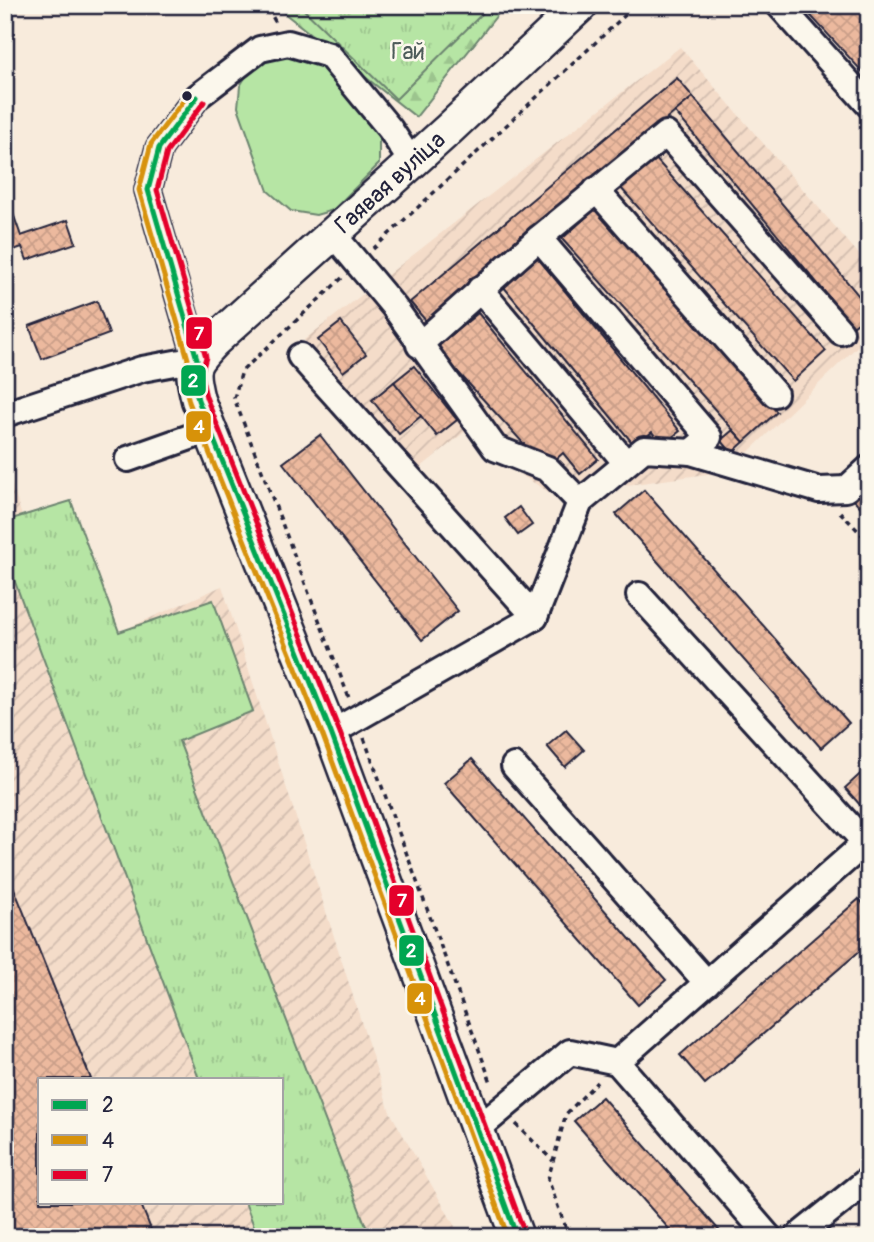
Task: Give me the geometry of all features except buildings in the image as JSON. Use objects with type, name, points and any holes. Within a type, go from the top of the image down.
[{"type":"main road","name":"Гаявая вуліца","points":[[197,359],[580,5]]},
{"type":"main road","points":[[197,359],[192,375],[198,400],[344,725],[490,1118],[517,1237]]},
{"type":"lane","points":[[779,5],[869,105]]},
{"type":"lane","points":[[5,414],[142,369],[197,359],[148,190],[159,148],[197,97],[260,49],[288,43],[329,55],[390,129],[412,163]]},
{"type":"lane","points":[[419,345],[539,238],[666,134],[841,332]]},
{"type":"lane","points":[[596,190],[775,394]]},
{"type":"lane","points":[[333,234],[394,307],[495,448],[548,469],[580,502]]},
{"type":"lane","points":[[539,238],[709,437],[691,452]]},
{"type":"lane","points":[[480,289],[626,463]]},
{"type":"lane","points":[[300,356],[536,617]]},
{"type":"lane","points":[[128,459],[210,430]]},
{"type":"lane","points":[[344,725],[536,617],[580,502],[644,449],[691,452],[819,490],[846,489],[869,468]]},
{"type":"lane","points":[[617,1062],[867,845],[639,595]]},
{"type":"lane","points":[[514,766],[707,983]]},
{"type":"lane","points":[[490,1118],[570,1052],[617,1062],[769,1237]]},
{"type":"lane","points":[[797,1237],[869,1179]]},
{"type":"path","points":[[553,1161],[490,1118],[344,725],[234,398],[242,370],[636,5]]},
{"type":"path","points":[[819,490],[869,542]]},
{"type":"path","points":[[569,1237],[548,1179],[566,1114],[617,1062]]},
{"type":"shaded area","points":[[680,47],[869,266],[869,335],[729,471],[554,495],[488,455],[467,430],[420,468],[304,340]]},
{"type":"shaded area","points":[[5,463],[22,516],[71,501],[119,632],[222,586],[390,1112],[461,1237],[5,1237]]},
{"type":"green space","name":"Гай","points":[[274,5],[505,5],[416,117]]},
{"type":"green space","name":"Гай","points":[[299,5],[491,5],[396,99]]},
{"type":"green space","points":[[289,51],[318,63],[373,119],[379,139],[379,164],[333,210],[316,215],[291,211],[268,191],[238,107],[240,86],[251,68],[268,55]]},
{"type":"green space","points":[[71,501],[119,632],[213,600],[253,711],[179,741],[370,1237],[258,1237],[246,1204],[284,1204],[284,1078],[199,1078],[5,555],[5,521]]},
{"type":"transit line","name":"4","points":[[190,92],[151,144],[139,190],[188,359],[183,375],[189,402],[323,736],[508,1237]]},
{"type":"transit line","name":"2","points":[[197,97],[159,148],[148,190],[197,359],[192,375],[198,400],[331,733],[517,1237]]},
{"type":"transit line","name":"7","points":[[204,102],[167,152],[157,190],[206,357],[201,375],[206,397],[339,730],[525,1234]]}]
